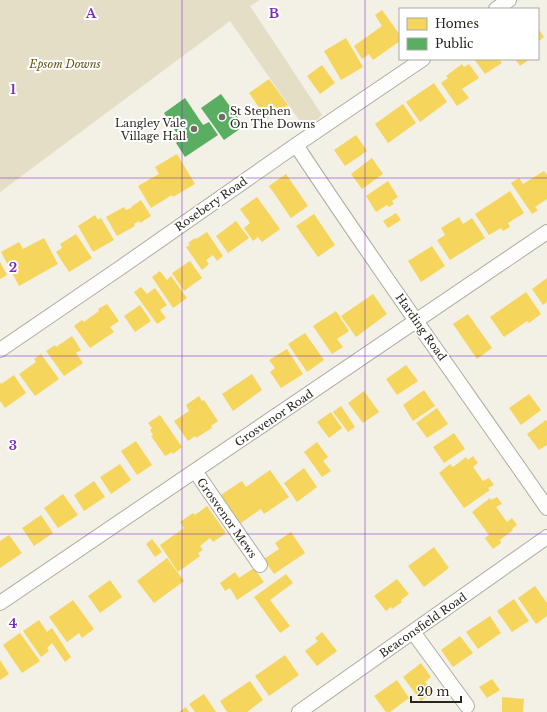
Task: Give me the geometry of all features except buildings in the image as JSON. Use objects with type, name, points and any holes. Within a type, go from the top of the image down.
[{"type":"street","points":[[497,8],[509,0]]},
{"type":"street","name":"Rosebery Road","points":[[0,350],[422,60]]},
{"type":"street","name":"Harding Road","points":[[296,145],[416,321],[547,508]]},
{"type":"street","name":"Grosvenor Road","points":[[0,603],[547,232]]},
{"type":"street","name":"Grosvenor Mews","points":[[195,471],[260,565]]},
{"type":"street","name":"Beaconsfield Road","points":[[299,712],[547,537]]},
{"type":"street","points":[[413,632],[467,706]]},
{"type":"green space","name":"Epsom Downs","points":[[0,0],[260,0],[250,6],[322,115],[306,130],[230,21],[0,192]]},
{"type":"place","name":"St Stephen On The Downs","points":[[222,117]]},
{"type":"place","name":"Langley Vale Village Hall","points":[[194,129]]}]
